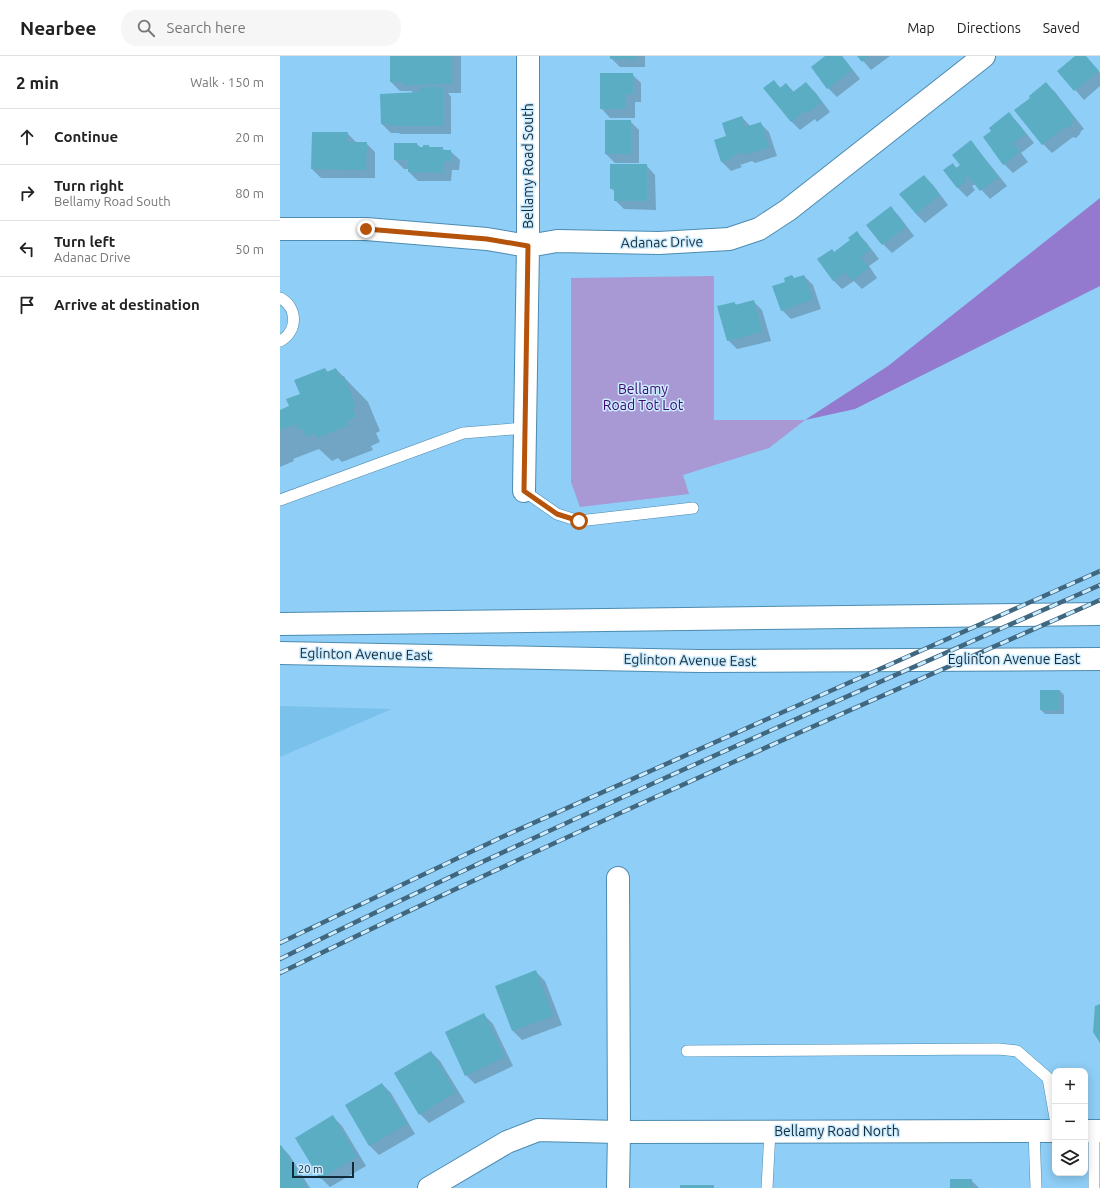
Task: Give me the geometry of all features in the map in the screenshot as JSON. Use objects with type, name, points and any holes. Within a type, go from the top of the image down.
[{"type":"street","name":"Bellamy Road South","points":[[524,491],[528,246],[528,56]]},
{"type":"street","name":"Adanac Drive","points":[[280,229],[366,229],[487,239],[528,246],[557,242],[659,243],[729,239],[759,229],[788,210],[984,56]]},
{"type":"street","name":"Eglinton Avenue East","points":[[280,624],[1100,614]]},
{"type":"street","name":"Eglinton Avenue East","points":[[280,653],[699,661],[1100,659]]},
{"type":"street","points":[[618,878],[618,1188]]},
{"type":"street","name":"Bellamy Road North","points":[[429,1188],[507,1142],[538,1130],[618,1132],[1044,1131]]},
{"type":"lane","points":[[280,298],[288,304],[294,318],[290,333],[280,341]]},
{"type":"lane","points":[[280,500],[463,433],[525,428]]},
{"type":"lane","points":[[524,491],[557,514],[579,521],[693,508]]},
{"type":"lane","points":[[687,1051],[999,1049],[1016,1051],[1048,1078],[1053,1104]]},
{"type":"lane","points":[[767,1188],[770,1131]]},
{"type":"lane","points":[[1036,1188],[1044,1131]]},
{"type":"lane","points":[[1093,1131],[1094,1188]]},
{"type":"shaded area","points":[[1100,198],[1100,286],[855,409],[805,420],[888,366]]},
{"type":"shaded area","points":[[280,706],[392,709],[280,757]]},
{"type":"green space","name":"Bellamy Road Tot Lot","points":[[714,276],[714,420],[805,420],[769,448],[683,475],[689,494],[580,507],[571,482],[571,278]]},
{"type":"building","points":[[390,56],[452,56],[452,84],[404,85],[404,82],[390,82]]},
{"type":"building","points":[[610,56],[636,56],[637,59],[610,59]]},
{"type":"building","points":[[825,56],[842,56],[852,70],[827,89],[811,67]]},
{"type":"building","points":[[857,56],[869,56],[862,62]]},
{"type":"building","points":[[1075,56],[1086,56],[1099,71],[1074,91],[1057,71]]},
{"type":"building","points":[[600,73],[633,73],[633,94],[626,94],[626,109],[600,109]]},
{"type":"building","points":[[774,80],[780,88],[786,83],[793,92],[806,82],[822,102],[808,113],[805,111],[791,122],[763,88]]},
{"type":"building","points":[[1046,82],[1075,119],[1072,122],[1072,125],[1066,129],[1063,128],[1042,145],[1014,110],[1030,98],[1029,96]]},
{"type":"building","points":[[419,87],[443,87],[443,126],[390,126],[390,124],[381,124],[380,94],[419,92]]},
{"type":"building","points":[[1009,112],[1026,134],[1013,143],[1020,152],[1003,165],[983,137],[991,131],[989,128]]},
{"type":"building","points":[[742,116],[745,127],[761,122],[769,147],[745,155],[744,152],[721,162],[714,140],[726,136],[722,123]]},
{"type":"building","points":[[605,120],[631,120],[631,154],[605,154]]},
{"type":"building","points":[[312,132],[348,132],[347,142],[367,142],[366,170],[311,169]]},
{"type":"building","points":[[971,140],[998,177],[980,191],[967,175],[964,177],[967,181],[957,188],[943,170],[953,163],[956,168],[960,165],[952,155]]},
{"type":"building","points":[[394,143],[417,143],[417,147],[429,145],[429,147],[443,147],[443,150],[451,150],[451,161],[443,161],[443,173],[408,172],[408,160],[394,160]]},
{"type":"building","points":[[610,164],[647,164],[647,201],[614,201],[614,189],[610,189]]},
{"type":"building","points":[[924,175],[940,195],[916,214],[899,194]]},
{"type":"building","points":[[891,206],[906,227],[882,245],[866,225]]},
{"type":"building","points":[[857,231],[870,250],[861,257],[869,268],[852,281],[845,272],[833,281],[817,259],[832,249],[834,252],[850,240],[848,238]]},
{"type":"building","points":[[792,275],[794,278],[804,275],[813,299],[781,311],[772,286],[785,282],[784,278]]},
{"type":"building","points":[[754,300],[762,332],[727,341],[717,306],[735,302],[735,305]]},
{"type":"building","points":[[325,368],[327,372],[336,368],[340,378],[344,376],[356,407],[352,408],[356,417],[347,421],[349,425],[317,438],[315,433],[306,437],[303,429],[299,430],[296,424],[280,430],[280,410],[289,406],[286,399],[300,394],[294,380]]},
{"type":"building","points":[[1040,690],[1060,690],[1060,710],[1040,710]]},
{"type":"building","points":[[536,970],[553,1016],[512,1031],[495,986]]},
{"type":"building","points":[[1100,1004],[1100,1043],[1093,1032],[1095,1006]]},
{"type":"building","points":[[484,1013],[505,1057],[465,1076],[445,1032]]},
{"type":"building","points":[[431,1051],[456,1092],[419,1115],[394,1073]]},
{"type":"building","points":[[382,1083],[407,1124],[369,1146],[345,1105]]},
{"type":"building","points":[[333,1115],[357,1157],[320,1179],[295,1138]]},
{"type":"building","points":[[281,1145],[307,1187],[280,1188]]},
{"type":"building","points":[[950,1179],[972,1179],[972,1188],[950,1188]]},
{"type":"building","points":[[680,1185],[714,1185],[714,1188],[680,1188]]},
{"type":"railway","points":[[280,943],[502,837],[1100,571]]},
{"type":"railway","points":[[280,959],[483,861],[586,814],[791,721],[1100,585]]},
{"type":"railway","points":[[280,973],[381,924],[586,829],[791,736],[1100,600]]},
{"type":"route","points":[[366,229],[487,239],[528,246],[524,491],[557,514],[579,521]]}]
